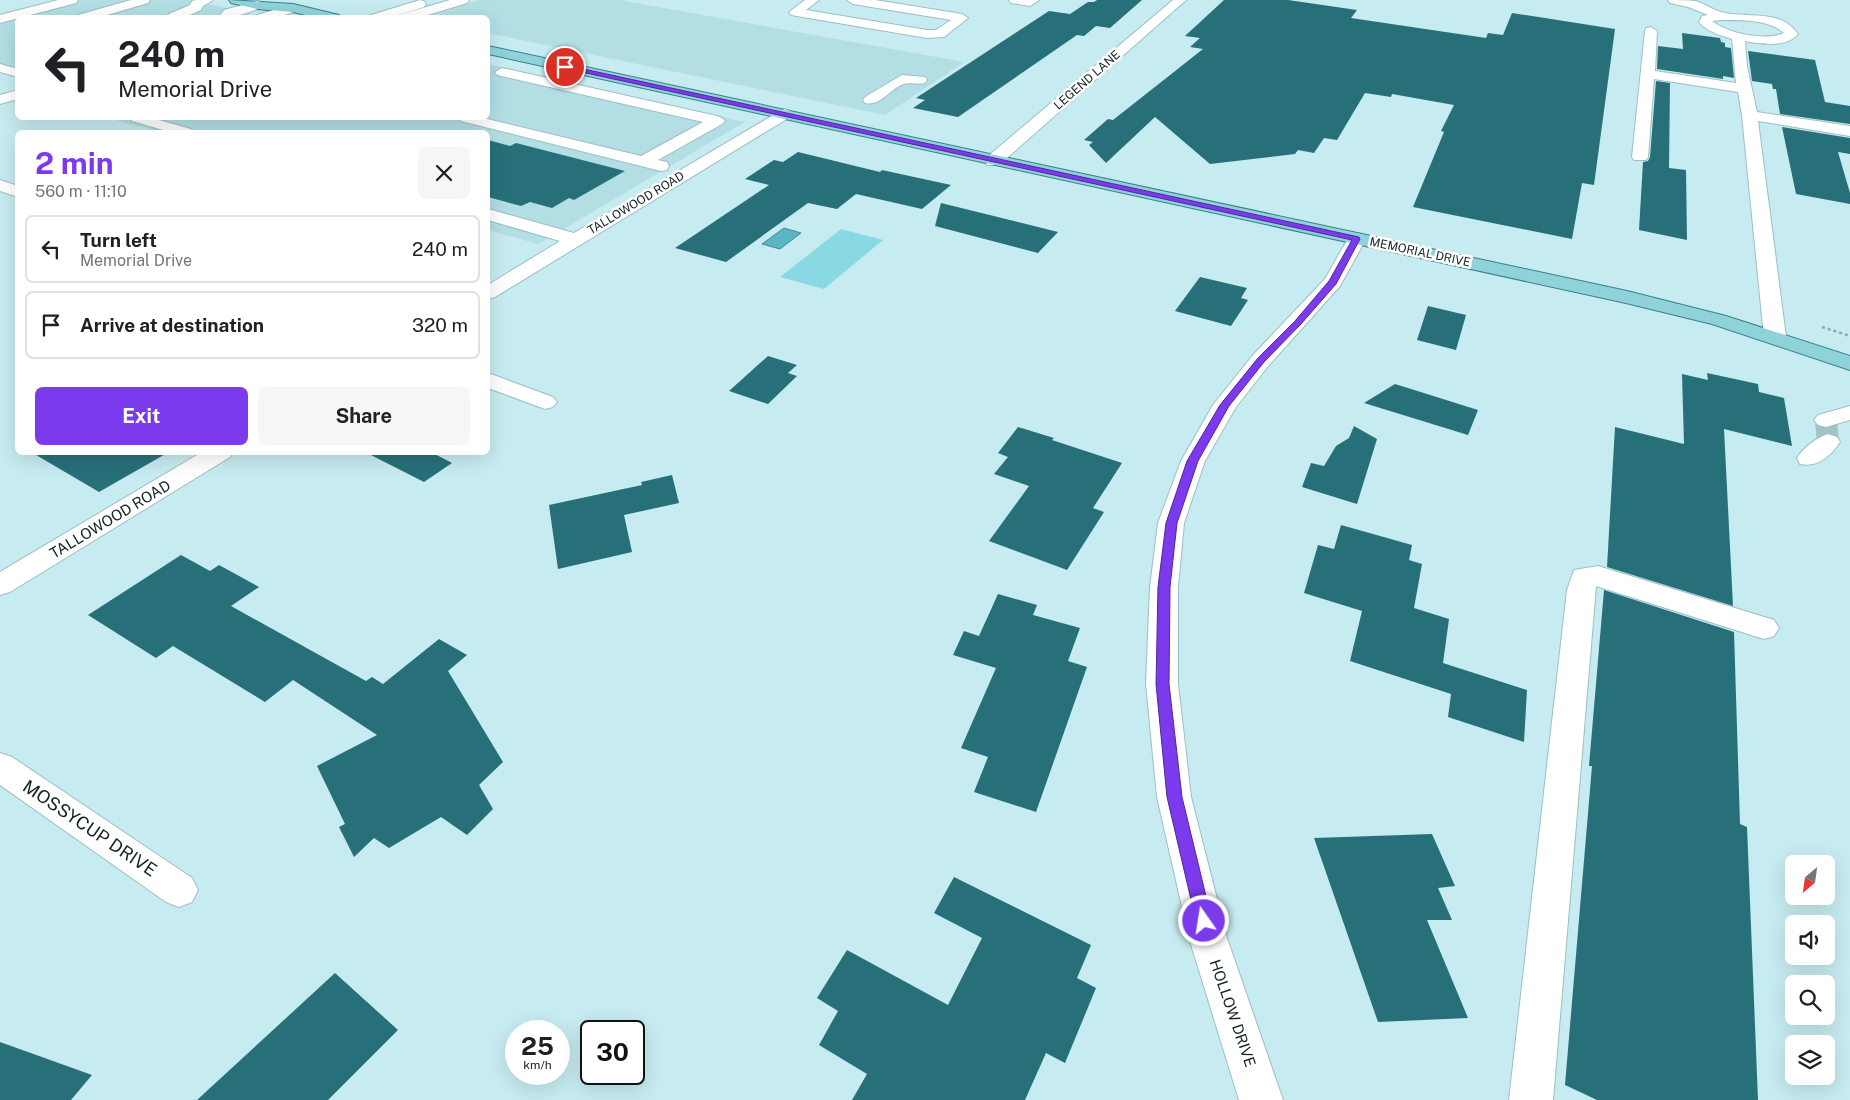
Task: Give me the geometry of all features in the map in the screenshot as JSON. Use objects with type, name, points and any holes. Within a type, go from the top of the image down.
[{"type":"main road","points":[[235,0],[256,5],[293,8],[322,15]]},
{"type":"main road","name":"MEMORIAL DRIVE","points":[[490,51],[1627,297],[1720,320],[1850,363]]},
{"type":"street","points":[[3,14],[72,0]]},
{"type":"street","points":[[92,15],[144,0]]},
{"type":"street","points":[[176,15],[197,7],[196,4],[207,0]]},
{"type":"street","points":[[385,15],[434,0]]},
{"type":"street","points":[[413,15],[463,0]]},
{"type":"street","points":[[813,0],[795,12],[863,24],[939,34],[962,18],[853,0]]},
{"type":"street","points":[[1015,0],[1030,2],[1033,0]]},
{"type":"street","name":"LEGEND LANE","points":[[993,160],[1180,0]]},
{"type":"street","points":[[1674,0],[1692,4],[1721,16]]},
{"type":"street","points":[[228,15],[256,5]]},
{"type":"street","points":[[271,15],[293,8]]},
{"type":"street","points":[[1721,16],[1743,16],[1767,21],[1786,27],[1792,34],[1784,39],[1775,40],[1738,36],[1715,30],[1705,22],[1706,19],[1721,16]]},
{"type":"street","points":[[1640,157],[1651,31]]},
{"type":"street","points":[[1738,36],[1740,66],[1750,115],[1775,338]]},
{"type":"street","points":[[493,75],[532,60]]},
{"type":"street","points":[[0,68],[15,72]]},
{"type":"street","points":[[1647,74],[1744,89]]},
{"type":"street","points":[[493,75],[604,95],[717,121],[643,162]]},
{"type":"street","points":[[870,100],[902,79],[920,80]]},
{"type":"street","points":[[604,95],[632,82]]},
{"type":"street","points":[[0,100],[15,95]]},
{"type":"street","name":"TALLOWOOD ROAD","points":[[490,292],[785,114]]},
{"type":"street","points":[[1750,115],[1850,131]]},
{"type":"street","points":[[144,120],[178,130]]},
{"type":"street","points":[[474,120],[686,173]]},
{"type":"street","points":[[0,185],[15,191]]},
{"type":"street","points":[[490,215],[576,240]]},
{"type":"street","name":"HOLLOW DRIVE","points":[[1261,1100],[1208,938],[1174,797],[1162,684],[1164,587],[1171,523],[1193,461],[1225,405],[1261,360],[1333,282],[1356,239]]},
{"type":"street","points":[[490,381],[545,402]]},
{"type":"street","points":[[1809,458],[1827,431],[1850,413]]},
{"type":"street","name":"TALLOWOOD ROAD","points":[[0,585],[216,455]]},
{"type":"street","points":[[1531,1100],[1580,590],[1584,577],[1598,576],[1764,628]]},
{"type":"street","name":"MOSSYCUP DRIVE","points":[[0,767],[180,890]]},
{"type":"shaded area","points":[[66,0],[192,0],[251,14],[15,15],[15,76],[0,72],[0,17]]},
{"type":"shaded area","points":[[478,0],[619,0],[964,62],[885,115],[490,33],[490,15],[436,15]]},
{"type":"shaded area","points":[[490,64],[745,122],[538,244],[490,231],[490,130],[152,130],[115,120],[490,120]]},
{"type":"shaded area","points":[[784,228],[801,233],[780,249],[762,244]]},
{"type":"shaded area","points":[[841,229],[883,240],[824,289],[780,277]]},
{"type":"building","points":[[1097,0],[1142,0],[1110,28],[1096,26],[1084,36],[1077,35],[958,117],[913,108],[925,100],[916,98],[1049,11],[1070,14],[1088,2]]},
{"type":"building","points":[[1224,0],[1288,0],[1357,10],[1351,18],[1486,38],[1488,33],[1503,35],[1512,13],[1615,29],[1594,185],[1582,183],[1572,239],[1413,207],[1444,132],[1441,131],[1454,105],[1392,94],[1391,97],[1365,93],[1337,140],[1324,138],[1314,153],[1298,150],[1295,154],[1210,164],[1155,117],[1106,163],[1089,145],[1093,142],[1084,140],[1108,119],[1113,120],[1203,49],[1190,47],[1200,38],[1185,36]]},
{"type":"building","points":[[1682,33],[1720,38],[1721,42],[1725,43],[1725,47],[1731,48],[1734,78],[1723,76],[1723,79],[1657,69],[1658,46],[1683,49]]},
{"type":"building","points":[[1748,51],[1815,60],[1825,102],[1850,106],[1850,124],[1780,114],[1776,89],[1773,89],[1772,84],[1752,81]]},
{"type":"building","points":[[1656,81],[1670,83],[1669,168],[1686,170],[1687,240],[1639,230],[1643,162],[1648,161],[1650,157]]},
{"type":"building","points":[[1782,127],[1850,138],[1850,154],[1838,152],[1850,193],[1850,204],[1796,194]]},
{"type":"building","points":[[490,141],[510,146],[516,143],[625,171],[574,200],[569,198],[552,208],[530,202],[521,206],[490,198]]},
{"type":"building","points":[[798,152],[880,172],[882,170],[951,185],[922,209],[856,194],[837,209],[808,203],[726,262],[675,248],[769,185],[745,179],[774,160],[783,162]]},
{"type":"building","points":[[941,203],[1058,232],[1038,253],[935,226]]},
{"type":"building","points":[[1200,277],[1247,288],[1241,298],[1248,300],[1231,326],[1175,311]]},
{"type":"building","points":[[1428,306],[1466,315],[1456,350],[1417,340]]},
{"type":"building","points":[[768,356],[797,365],[788,373],[797,376],[768,404],[729,391]]},
{"type":"building","points":[[1707,373],[1758,384],[1759,392],[1784,398],[1792,446],[1724,429],[1733,606],[1607,567],[1615,427],[1684,444],[1682,374],[1708,380]]},
{"type":"building","points":[[1395,384],[1478,410],[1468,435],[1364,403]]},
{"type":"building","points":[[1354,426],[1377,439],[1357,504],[1302,487],[1311,463],[1324,466],[1336,446],[1349,438]]},
{"type":"building","points":[[1018,427],[1122,463],[1093,508],[1104,512],[1067,570],[989,541],[1029,486],[994,474],[1008,457],[998,453]]},
{"type":"building","points":[[36,455],[164,455],[99,492]]},
{"type":"building","points":[[371,455],[437,455],[452,463],[424,482]]},
{"type":"building","points":[[672,475],[679,503],[624,515],[632,552],[558,569],[549,505],[642,485],[641,482]]},
{"type":"building","points":[[1341,525],[1412,545],[1409,560],[1422,564],[1414,608],[1449,619],[1443,663],[1527,690],[1524,742],[1448,717],[1451,694],[1350,661],[1362,611],[1304,593],[1318,545],[1334,549]]},
{"type":"building","points":[[181,555],[210,571],[219,565],[259,587],[231,606],[366,681],[372,677],[383,684],[439,639],[467,655],[448,671],[503,762],[479,785],[493,809],[467,835],[441,817],[389,848],[374,838],[354,857],[339,827],[345,824],[317,766],[377,735],[293,680],[265,702],[173,646],[156,658],[88,615]]},
{"type":"building","points":[[1604,590],[1734,632],[1740,824],[1747,827],[1758,1100],[1597,1100],[1565,1085],[1592,766],[1589,766]]},
{"type":"building","points":[[998,594],[1037,605],[1033,615],[1080,628],[1068,661],[1087,667],[1036,812],[974,792],[988,757],[961,748],[996,668],[953,655],[964,631],[979,636]]},
{"type":"building","points":[[1432,834],[1455,886],[1438,888],[1452,920],[1427,920],[1468,1018],[1378,1022],[1314,838]]},
{"type":"building","points":[[954,877],[1091,945],[1077,978],[1096,988],[1065,1063],[1046,1053],[1025,1100],[852,1100],[867,1074],[819,1045],[838,1011],[817,998],[847,950],[948,1005],[982,938],[934,913]]},
{"type":"building","points":[[335,973],[398,1030],[328,1100],[197,1100]]},
{"type":"building","points":[[0,1042],[92,1075],[71,1100],[0,1100]]},
{"type":"tunnel","points":[[1826,420],[1828,442]]},
{"type":"route","points":[[565,67],[1356,239],[1333,282],[1261,360],[1225,405],[1193,461],[1171,523],[1164,587],[1162,684],[1174,797],[1204,921]]}]
